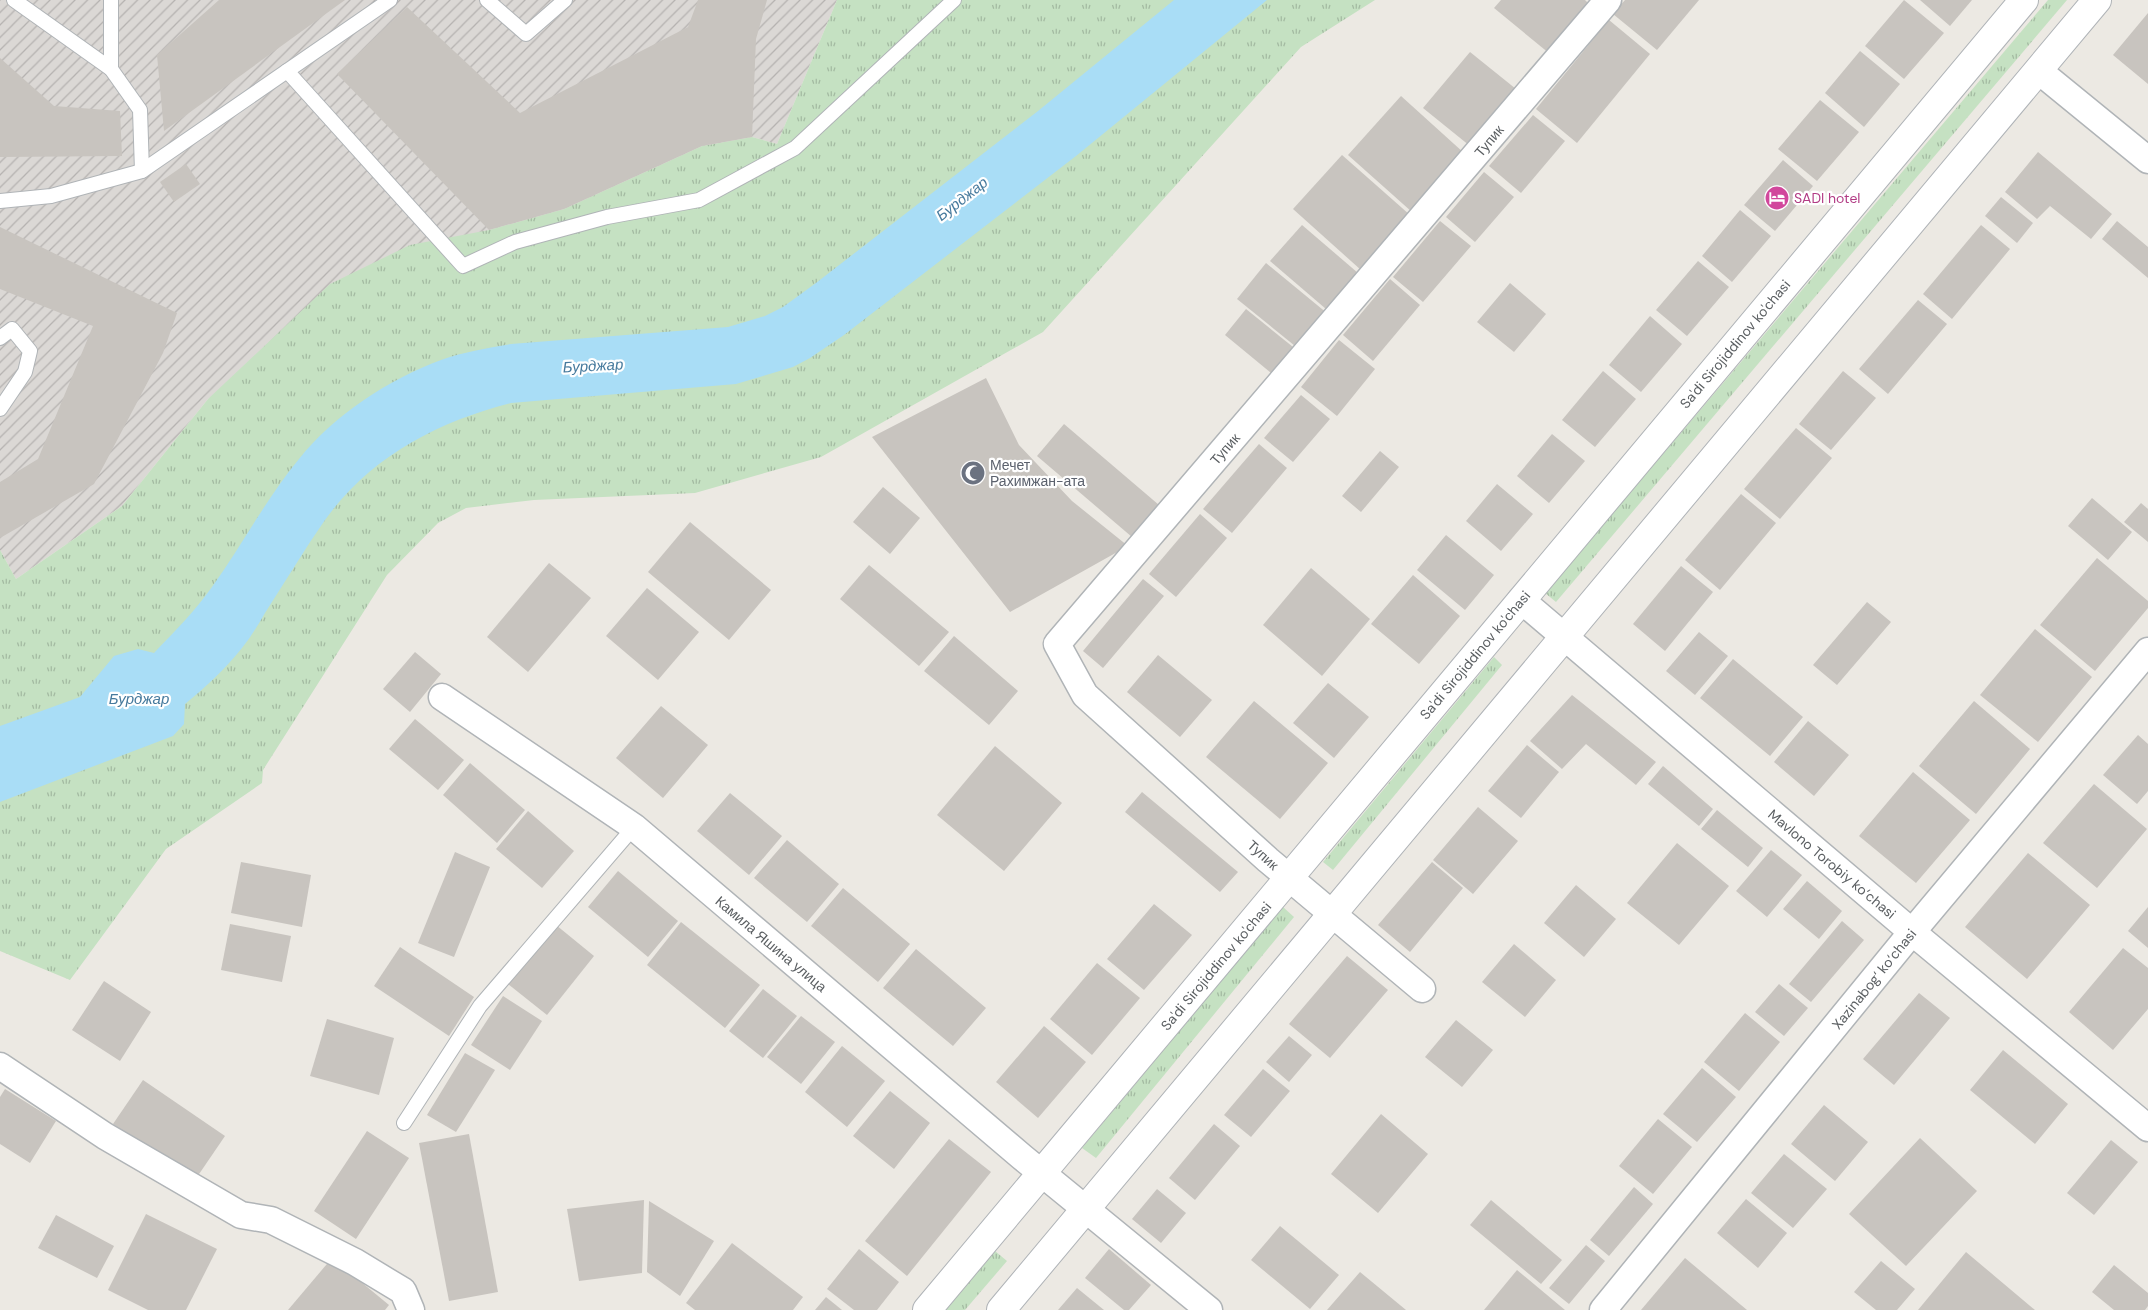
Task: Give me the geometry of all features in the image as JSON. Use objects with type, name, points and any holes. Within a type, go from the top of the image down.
[{"type":"street","name":"Тупик","points":[[1289,878],[1085,695],[1057,644],[1608,0]]},
{"type":"street","name":"Sa'di Sirojiddinov ko'chasi","points":[[927,1310],[2024,0]]},
{"type":"street","points":[[1001,1310],[2097,0]]},
{"type":"street","points":[[2039,71],[2148,160]]},
{"type":"street","name":"Mavlono Torobiy ko‘chasi","points":[[1521,600],[1912,932],[2148,1128]]},
{"type":"street","name":"Xazinabog‘ ko‘chasi","points":[[1603,1310],[1912,932],[2148,651]]},
{"type":"street","name":"Камила Яшина улица","points":[[442,697],[634,827],[1042,1173],[1209,1310]]},
{"type":"street","points":[[1289,878],[1422,989]]},
{"type":"street","points":[[0,1066],[105,1136],[241,1215],[271,1220],[355,1262],[403,1291],[411,1310]]},
{"type":"lane","points":[[14,0],[111,69],[140,110],[142,171]]},
{"type":"lane","points":[[111,0],[111,69]]},
{"type":"lane","points":[[0,201],[51,196],[142,171],[390,0]]},
{"type":"lane","points":[[487,0],[526,34],[565,0]]},
{"type":"lane","points":[[286,71],[463,266],[515,242],[607,217],[699,200],[795,148],[954,0]]},
{"type":"lane","points":[[0,338],[12,329],[30,351],[25,372],[0,409]]},
{"type":"lane","points":[[404,1123],[480,1006],[634,827]]},
{"type":"shaded area","points":[[0,0],[837,0],[777,144],[752,137],[702,146],[564,209],[489,230],[208,399],[122,506],[16,579],[0,550]]},
{"type":"green space","points":[[837,0],[1375,0],[1301,47],[1043,332],[821,457],[695,493],[534,500],[466,508],[438,523],[387,575],[263,770],[262,783],[166,849],[70,980],[0,951],[0,550],[16,579],[122,506],[208,399],[330,284],[410,245],[489,230],[564,209],[702,146],[752,137],[777,144]]},
{"type":"green space","points":[[2048,0],[2067,0],[1556,602],[1545,593]]},
{"type":"green space","points":[[1494,657],[1502,665],[1333,870],[1323,862]]},
{"type":"green space","points":[[1283,907],[1294,917],[1096,1158],[1082,1148]]},
{"type":"green space","points":[[995,1251],[1007,1261],[965,1310],[945,1310]]},
{"type":"water","name":"Бурджар","points":[[1174,0],[1267,0],[1076,156],[844,335],[793,367],[736,384],[511,403],[457,420],[407,445],[384,460],[363,478],[325,520],[245,644],[215,678],[185,704],[184,724],[173,736],[0,802],[0,726],[80,697],[114,656],[138,649],[154,653],[205,596],[299,459],[328,428],[363,400],[421,368],[449,357],[475,350],[511,344],[728,327],[765,316],[783,307],[816,283],[1038,111]]},
{"type":"building","points":[[219,0],[345,0],[164,131],[157,55]]},
{"type":"building","points":[[698,0],[767,0],[756,39],[752,137],[702,146],[564,209],[489,230],[337,74],[407,7],[520,113],[688,27]]},
{"type":"building","points":[[1501,0],[1585,0],[1590,5],[1550,54],[1494,8]]},
{"type":"building","points":[[1625,0],[1699,0],[1657,50],[1613,14]]},
{"type":"building","points":[[1904,0],[1944,33],[1904,79],[1865,46]]},
{"type":"building","points":[[1920,0],[1972,0],[1950,26]]},
{"type":"building","points":[[2148,13],[2148,84],[2113,55]]},
{"type":"building","points":[[1609,20],[1650,54],[1577,143],[1536,109]]},
{"type":"building","points":[[1860,51],[1900,84],[1864,127],[1825,93]]},
{"type":"building","points":[[1470,52],[1516,89],[1470,146],[1423,108]]},
{"type":"building","points":[[0,58],[54,106],[120,111],[122,156],[0,157]]},
{"type":"building","points":[[1401,96],[1464,153],[1412,212],[1348,155]]},
{"type":"building","points":[[1820,100],[1859,132],[1817,181],[1778,149]]},
{"type":"building","points":[[1533,115],[1565,141],[1521,193],[1489,166]]},
{"type":"building","points":[[2038,152],[2112,214],[2091,239],[2050,206],[2037,219],[2005,192]]},
{"type":"building","points":[[1342,155],[1410,215],[1361,270],[1293,209]]},
{"type":"building","points":[[1783,160],[1813,186],[1775,231],[1744,205]]},
{"type":"building","points":[[186,164],[200,184],[174,202],[160,182]]},
{"type":"building","points":[[1484,172],[1514,197],[1475,242],[1446,217]]},
{"type":"building","points":[[2001,197],[2033,223],[2017,243],[1985,216]]},
{"type":"building","points":[[1740,210],[1771,236],[1732,282],[1702,256]]},
{"type":"building","points":[[1440,221],[1471,246],[1423,302],[1393,277]]},
{"type":"building","points":[[2117,221],[2148,247],[2148,278],[2102,239]]},
{"type":"building","points":[[1302,225],[1358,273],[1326,309],[1270,261]]},
{"type":"building","points":[[1981,225],[2010,249],[1952,319],[1923,294]]},
{"type":"building","points":[[0,227],[177,313],[163,353],[94,484],[0,538],[0,482],[38,459],[93,326],[0,289]]},
{"type":"building","points":[[1698,261],[1729,287],[1687,336],[1656,310]]},
{"type":"building","points":[[1266,263],[1328,314],[1300,350],[1237,299]]},
{"type":"building","points":[[1390,279],[1420,305],[1373,361],[1343,335]]},
{"type":"building","points":[[1510,283],[1546,314],[1514,352],[1477,322]]},
{"type":"building","points":[[1918,300],[1947,324],[1888,394],[1859,369]]},
{"type":"building","points":[[1246,309],[1298,351],[1276,377],[1225,335]]},
{"type":"building","points":[[1650,316],[1682,344],[1641,392],[1609,365]]},
{"type":"building","points":[[1339,340],[1375,369],[1337,416],[1301,387]]},
{"type":"building","points":[[1603,371],[1636,399],[1595,447],[1562,420]]},
{"type":"building","points":[[1843,371],[1876,398],[1831,450],[1799,424]]},
{"type":"building","name":"Мечет Рахимжан-ата","points":[[986,378],[1019,445],[1072,501],[1128,546],[1010,612],[872,437]]},
{"type":"building","points":[[1301,395],[1330,419],[1293,462],[1264,438]]},
{"type":"building","points":[[1064,424],[1159,505],[1132,537],[1037,456]]},
{"type":"building","points":[[1796,428],[1832,458],[1780,519],[1744,489]]},
{"type":"building","points":[[1552,434],[1585,461],[1549,503],[1517,476]]},
{"type":"building","points":[[1259,444],[1287,468],[1232,533],[1203,509]]},
{"type":"building","points":[[1380,451],[1399,467],[1361,512],[1342,496]]},
{"type":"building","points":[[1497,484],[1533,514],[1501,551],[1466,521]]},
{"type":"building","points":[[883,487],[920,518],[890,554],[853,522]]},
{"type":"building","points":[[1741,494],[1776,523],[1720,590],[1685,560]]},
{"type":"building","points":[[2092,498],[2132,532],[2108,560],[2068,526]]},
{"type":"building","points":[[2141,503],[2148,509],[2148,542],[2124,522]]},
{"type":"building","points":[[1200,514],[1227,538],[1176,597],[1149,574]]},
{"type":"building","points":[[690,522],[771,590],[729,640],[648,572]]},
{"type":"building","points":[[1446,535],[1494,575],[1465,610],[1417,570]]},
{"type":"building","points":[[2097,558],[2148,601],[2148,608],[2095,671],[2040,625]]},
{"type":"building","points":[[549,563],[591,598],[528,672],[487,637]]},
{"type":"building","points":[[869,565],[949,632],[919,666],[840,599]]},
{"type":"building","points":[[1681,566],[1713,592],[1665,651],[1633,624]]},
{"type":"building","points":[[1311,568],[1370,619],[1322,676],[1263,625]]},
{"type":"building","points":[[1413,575],[1460,616],[1419,664],[1371,624]]},
{"type":"building","points":[[1143,579],[1164,596],[1103,668],[1083,651]]},
{"type":"building","points":[[647,588],[699,632],[658,680],[606,636]]},
{"type":"building","points":[[1867,602],[1891,622],[1837,685],[1813,665]]},
{"type":"building","points":[[2035,629],[2092,677],[2038,742],[1980,695]]},
{"type":"building","points":[[1699,632],[1728,656],[1695,695],[1666,671]]},
{"type":"building","points":[[954,636],[1018,691],[989,725],[924,671]]},
{"type":"building","points":[[415,652],[441,674],[410,712],[383,689]]},
{"type":"building","points":[[1158,655],[1212,700],[1180,737],[1127,692]]},
{"type":"building","points":[[1733,659],[1803,717],[1770,756],[1700,698]]},
{"type":"building","points":[[1328,683],[1369,717],[1334,758],[1293,723]]},
{"type":"building","points":[[1572,695],[1656,762],[1636,785],[1586,744],[1562,769],[1530,741]]},
{"type":"building","points":[[1254,701],[1328,763],[1280,819],[1206,757]]},
{"type":"building","points":[[1974,701],[2030,749],[1976,814],[1919,766]]},
{"type":"building","points":[[661,706],[708,745],[663,798],[616,758]]},
{"type":"building","points":[[415,719],[464,760],[438,790],[389,749]]},
{"type":"building","points":[[1808,721],[1849,755],[1814,796],[1774,762]]},
{"type":"building","points":[[2138,735],[2148,744],[2148,791],[2137,804],[2103,775]]},
{"type":"building","points":[[1527,745],[1559,772],[1521,818],[1488,791]]},
{"type":"building","points":[[995,746],[1062,803],[1004,871],[937,815]]},
{"type":"building","points":[[470,763],[525,810],[497,843],[443,795]]},
{"type":"building","points":[[1663,766],[1713,809],[1699,826],[1648,784]]},
{"type":"building","points":[[1913,772],[1970,820],[1916,883],[1859,836]]},
{"type":"building","points":[[2094,784],[2147,829],[2097,888],[2043,843]]},
{"type":"building","points":[[1142,792],[1238,872],[1220,892],[1125,812]]},
{"type":"building","points":[[730,793],[782,836],[749,875],[697,831]]},
{"type":"building","points":[[1478,807],[1518,841],[1473,894],[1433,860]]},
{"type":"building","points":[[1717,810],[1763,848],[1748,867],[1701,829]]},
{"type":"building","points":[[528,811],[574,851],[542,888],[496,849]]},
{"type":"building","points":[[787,840],[839,884],[807,922],[754,878]]},
{"type":"building","points":[[1677,843],[1729,886],[1679,945],[1627,903]]},
{"type":"building","points":[[1771,850],[1802,875],[1767,917],[1736,891]]},
{"type":"building","points":[[455,852],[490,867],[454,957],[418,943]]},
{"type":"building","points":[[2028,853],[2090,905],[2027,979],[1965,927]]},
{"type":"building","points":[[241,862],[311,875],[302,927],[231,913]]},
{"type":"building","points":[[1432,862],[1463,888],[1410,952],[1378,925]]},
{"type":"building","points":[[618,871],[678,921],[648,957],[588,907]]},
{"type":"building","points":[[1807,881],[1842,911],[1819,939],[1783,909]]},
{"type":"building","points":[[1576,885],[1616,919],[1584,957],[1544,923]]},
{"type":"building","points":[[843,888],[910,944],[878,982],[811,926]]},
{"type":"building","points":[[1154,904],[1192,935],[1144,990],[1107,959]]},
{"type":"building","points":[[2148,907],[2148,948],[2128,931]]},
{"type":"building","points":[[1842,921],[1864,940],[1811,1002],[1789,984]]},
{"type":"building","points":[[681,922],[760,985],[725,1028],[647,965]]},
{"type":"building","points":[[230,924],[291,936],[282,982],[221,970]]},
{"type":"building","points":[[556,925],[594,956],[547,1015],[508,984]]},
{"type":"building","points":[[1514,944],[1556,980],[1525,1017],[1482,982]]},
{"type":"building","points":[[400,947],[474,997],[449,1036],[374,986]]},
{"type":"building","points":[[2123,948],[2148,968],[2148,1009],[2113,1050],[2069,1012]]},
{"type":"building","points":[[916,949],[986,1008],[953,1046],[883,988]]},
{"type":"building","points":[[1347,956],[1388,990],[1330,1058],[1289,1024]]},
{"type":"building","points":[[1097,963],[1140,998],[1092,1055],[1050,1019]]},
{"type":"building","points":[[104,981],[151,1012],[120,1061],[72,1030]]},
{"type":"building","points":[[1779,984],[1808,1008],[1784,1036],[1755,1012]]},
{"type":"building","points":[[763,989],[797,1016],[763,1058],[729,1031]]},
{"type":"building","points":[[1919,993],[1950,1018],[1894,1085],[1863,1059]]},
{"type":"building","points":[[503,996],[542,1021],[510,1070],[471,1045]]},
{"type":"building","points":[[1745,1013],[1780,1042],[1739,1091],[1704,1062]]},
{"type":"building","points":[[801,1016],[835,1042],[801,1084],[767,1057]]},
{"type":"building","points":[[327,1019],[394,1038],[379,1095],[310,1076]]},
{"type":"building","points":[[1456,1020],[1493,1050],[1462,1087],[1425,1057]]},
{"type":"building","points":[[1044,1026],[1086,1062],[1038,1118],[996,1082]]},
{"type":"building","points":[[1289,1036],[1312,1055],[1289,1082],[1266,1062]]},
{"type":"building","points":[[842,1046],[885,1081],[847,1127],[805,1092]]},
{"type":"building","points":[[2003,1050],[2068,1104],[2035,1144],[1970,1090]]},
{"type":"building","points":[[465,1053],[495,1070],[456,1132],[427,1115]]},
{"type":"building","points":[[1702,1068],[1736,1097],[1697,1142],[1663,1114]]},
{"type":"building","points":[[1263,1069],[1290,1091],[1251,1137],[1224,1115]]},
{"type":"building","points":[[143,1080],[225,1136],[195,1180],[113,1124]]},
{"type":"building","points":[[5,1089],[56,1121],[30,1163],[0,1144],[0,1097]]},
{"type":"building","points":[[890,1091],[930,1123],[894,1169],[853,1136]]},
{"type":"building","points":[[1824,1105],[1868,1142],[1835,1181],[1791,1144]]},
{"type":"building","points":[[1381,1114],[1428,1154],[1378,1213],[1331,1174]]},
{"type":"building","points":[[1658,1119],[1692,1147],[1653,1194],[1619,1166]]},
{"type":"building","points":[[1214,1124],[1240,1146],[1195,1200],[1169,1178]]},
{"type":"building","points":[[367,1131],[409,1158],[356,1239],[314,1211]]},
{"type":"building","points":[[469,1134],[498,1292],[449,1301],[419,1143]]},
{"type":"building","points":[[1920,1138],[1977,1191],[1906,1266],[1849,1214]]},
{"type":"building","points":[[949,1139],[991,1172],[907,1276],[865,1241]]},
{"type":"building","points":[[2111,1140],[2138,1162],[2094,1215],[2067,1193]]},
{"type":"building","points":[[1784,1154],[1827,1189],[1793,1228],[1751,1193]]},
{"type":"building","points":[[1634,1187],[1653,1204],[1609,1256],[1590,1240]]},
{"type":"building","points":[[1157,1189],[1186,1213],[1161,1243],[1132,1219]]},
{"type":"building","points":[[1746,1199],[1787,1233],[1758,1268],[1717,1233]]},
{"type":"building","points":[[644,1200],[642,1273],[579,1281],[567,1209]]},
{"type":"building","points":[[1491,1200],[1562,1260],[1541,1284],[1470,1225]]},
{"type":"building","points":[[649,1201],[714,1241],[680,1296],[647,1272]]},
{"type":"building","points":[[146,1214],[217,1249],[186,1310],[148,1310],[108,1290]]},
{"type":"building","points":[[56,1215],[114,1246],[97,1278],[38,1248]]},
{"type":"building","points":[[1280,1226],[1339,1275],[1310,1309],[1251,1260]]},
{"type":"building","points":[[732,1243],[803,1297],[793,1310],[695,1310],[686,1303]]},
{"type":"building","points":[[1586,1245],[1605,1261],[1569,1304],[1549,1288]]},
{"type":"building","points":[[859,1249],[899,1282],[877,1310],[854,1310],[827,1289]]},
{"type":"building","points":[[1109,1249],[1151,1285],[1129,1310],[1124,1310],[1085,1278]]},
{"type":"building","points":[[1966,1252],[2035,1310],[1918,1310]]},
{"type":"building","points":[[332,1258],[389,1305],[385,1310],[288,1310]]},
{"type":"building","points":[[1685,1258],[1747,1310],[1641,1310]]},
{"type":"building","points":[[1881,1261],[1915,1289],[1897,1310],[1876,1310],[1854,1292]]},
{"type":"building","points":[[2114,1265],[2148,1293],[2148,1306],[2145,1310],[2114,1310],[2092,1292]]},
{"type":"building","points":[[1517,1270],[1565,1310],[1484,1310]]},
{"type":"building","points":[[1360,1272],[1406,1310],[1327,1310]]},
{"type":"building","points":[[1077,1288],[1104,1310],[1058,1310]]},
{"type":"building","points":[[826,1297],[842,1310],[815,1310]]},
{"type":"place","name":"SADI hotel","points":[[1777,198]]},
{"type":"place","name":"Мечет Рахимжан-ата","points":[[973,473]]}]
